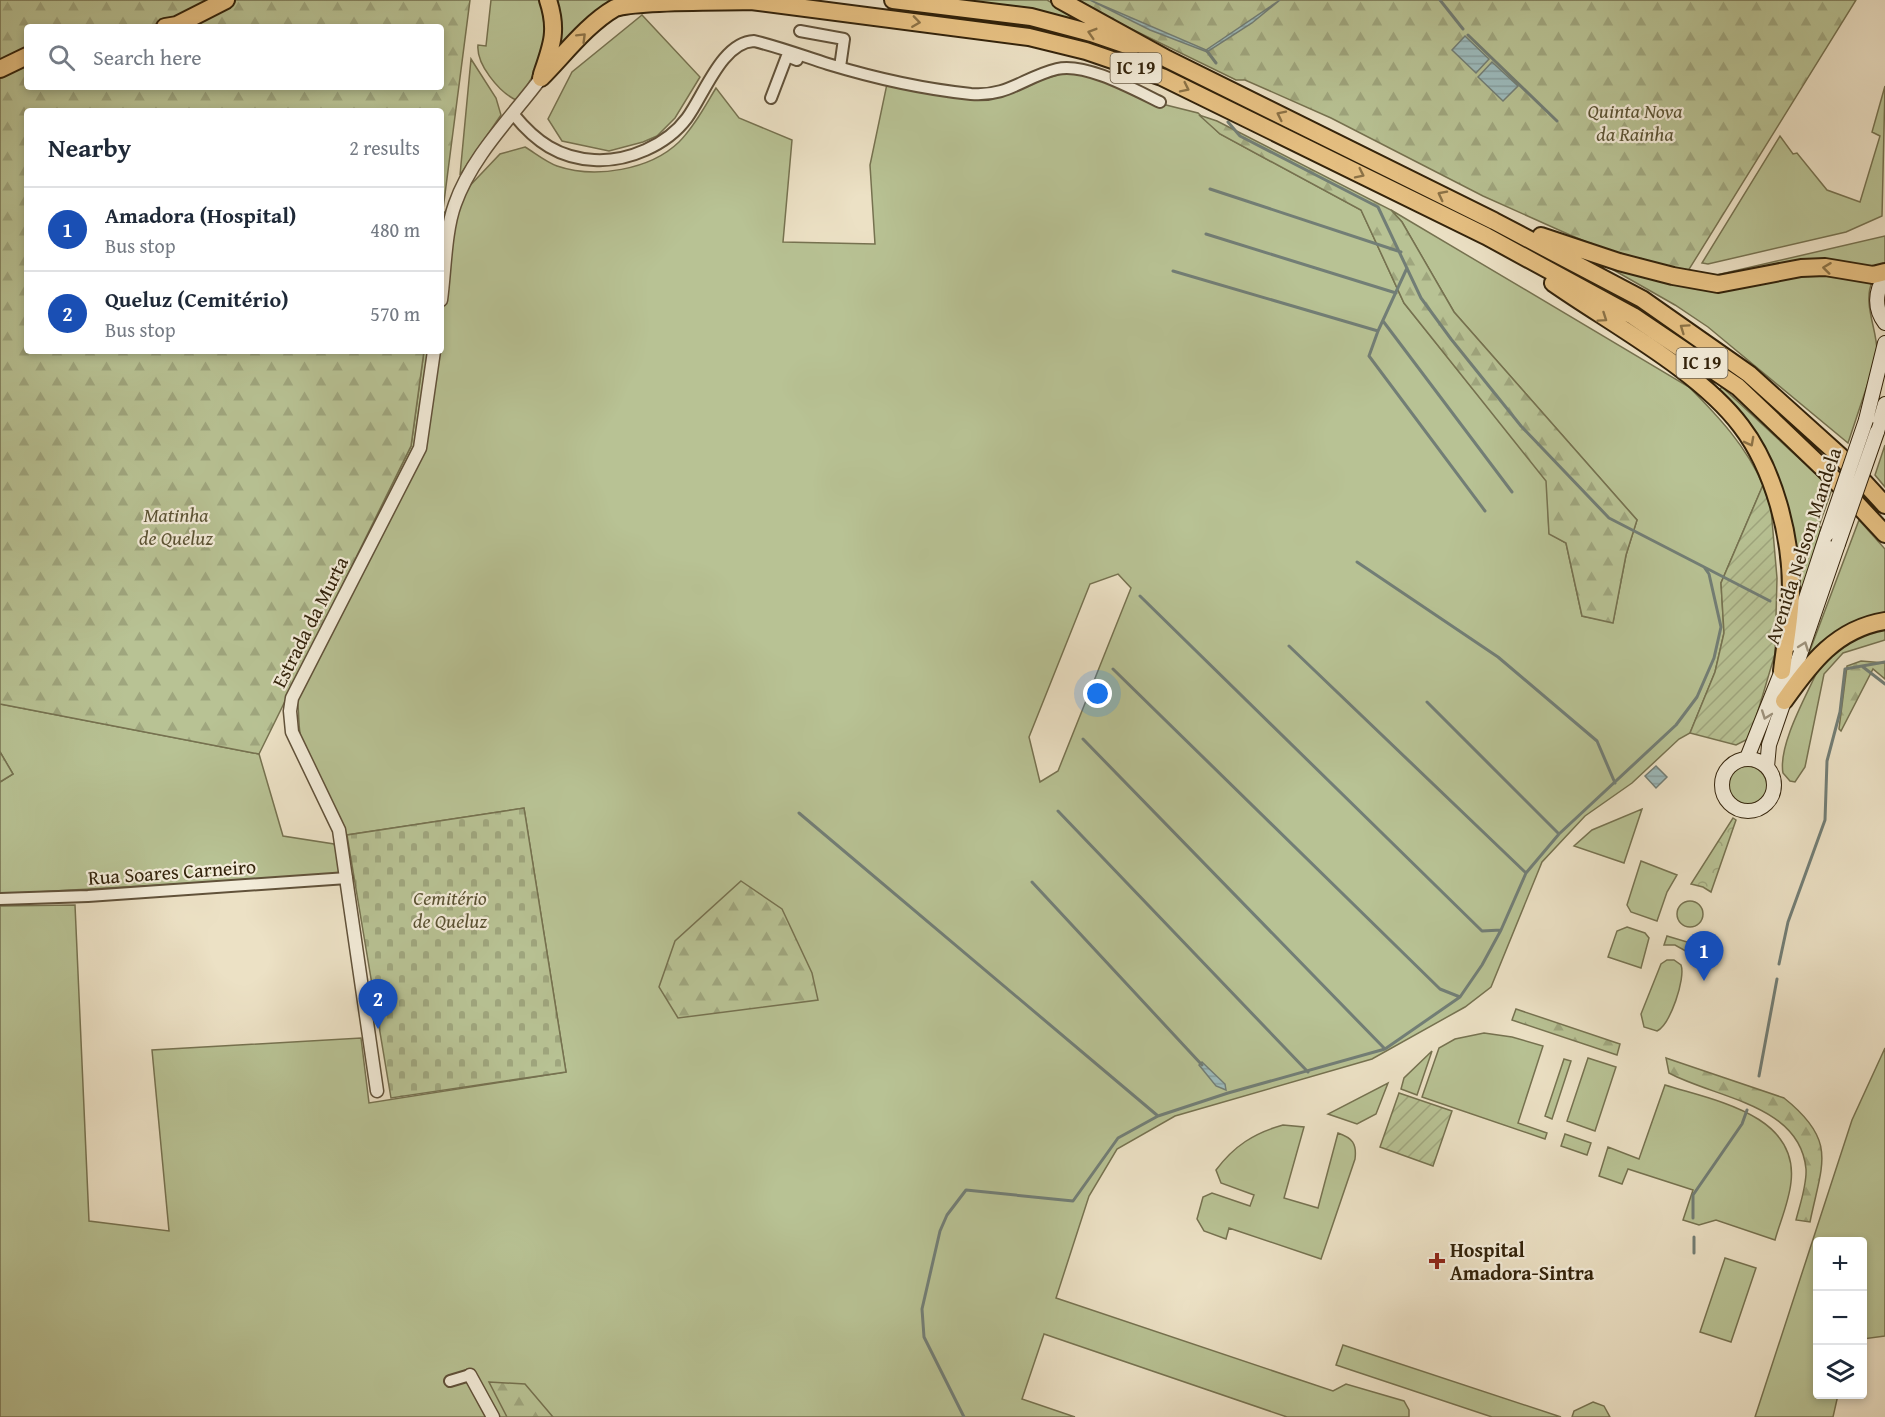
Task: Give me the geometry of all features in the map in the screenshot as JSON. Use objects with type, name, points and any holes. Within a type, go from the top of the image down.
[{"type":"main road","points":[[179,24],[226,0]]},
{"type":"main road","points":[[541,78],[554,37],[554,19],[548,0]]},
{"type":"main road","name":"IC 19","points":[[893,0],[1031,17],[1091,33],[1167,59],[1494,221],[1642,299],[1749,374],[1840,456],[1885,505]]},
{"type":"main road","points":[[1060,0],[1167,59]]},
{"type":"main road","points":[[541,78],[604,15],[623,5],[641,1],[749,1]]},
{"type":"main road","name":"IC 19","points":[[749,1],[1029,37],[1086,51],[1162,77],[1486,236],[1632,316],[1738,387],[1831,476],[1885,534]]},
{"type":"main road","points":[[0,69],[24,57]]},
{"type":"main road","points":[[1494,221],[1630,265],[1672,276],[1718,284],[1800,268],[1825,267],[1885,275],[1876,298],[1877,308],[1885,323]]},
{"type":"main road","points":[[1486,236],[1693,377],[1742,426],[1770,478],[1786,532],[1791,590],[1782,671]]},
{"type":"main road","name":"Avenida Nelson Mandela","points":[[1748,758],[1782,671],[1866,420],[1885,343]]},
{"type":"main road","name":"Avenida Nelson Mandela","points":[[1767,767],[1769,745],[1885,404]]},
{"type":"main road","points":[[1784,701],[1809,664],[1831,643],[1857,628],[1885,621]]},
{"type":"main road","points":[[1748,758],[1767,767],[1774,785],[1767,803],[1751,811],[1740,810],[1725,798],[1722,780],[1725,772],[1734,762],[1748,758]]},
{"type":"street","points":[[800,31],[844,39],[840,67]]},
{"type":"street","points":[[514,115],[530,135],[567,157],[605,160],[651,149],[687,119],[710,77],[738,44],[745,41],[774,45],[840,67],[916,85],[990,95],[1004,92],[1054,70],[1078,69],[1160,102]]},
{"type":"street","points":[[771,98],[787,56],[814,66]]},
{"type":"street","points":[[444,278],[454,206],[477,161],[541,78]]},
{"type":"street","name":"Estrada da Murta","points":[[377,1091],[339,830],[292,732],[291,704],[420,448],[434,354]]},
{"type":"street","name":"Rua Soares Carneiro","points":[[0,899],[88,896],[347,878]]},
{"type":"street","points":[[450,1381],[470,1375],[493,1417]]},
{"type":"green space","points":[[0,0],[211,0],[158,24],[24,24],[24,50],[0,62]]},
{"type":"green space","name":"Matinha de Queluz","points":[[232,0],[470,0],[444,202],[444,108],[24,108],[24,354],[424,354],[411,446],[259,754],[0,704],[0,78],[24,66],[24,90],[444,90],[444,24],[189,24]]},
{"type":"green space","points":[[491,0],[542,0],[546,15],[548,28],[544,52],[520,98],[516,100],[503,91],[490,77],[478,52],[478,45],[486,46]]},
{"type":"green space","points":[[554,0],[619,0],[557,59]]},
{"type":"green space","points":[[950,0],[1047,0],[1091,24]]},
{"type":"green space","name":"Quinta Nova da Rainha","points":[[1072,0],[1856,0],[1688,271],[1608,251],[1570,235],[1483,196],[1331,118],[1245,80],[1236,80]]},
{"type":"green space","points":[[642,15],[700,77],[675,118],[657,136],[609,151],[562,141],[548,119],[572,72]]},
{"type":"green space","points":[[471,59],[496,98],[501,115],[460,175]]},
{"type":"green space","points":[[1078,69],[1150,101],[1198,113],[1220,134],[1361,210],[1404,303],[1547,481],[1549,533],[1566,543],[1582,616],[1613,622],[1626,555],[1637,520],[1454,312],[1402,222],[1391,210],[1689,387],[1731,433],[1748,457],[1763,485],[1721,583],[1724,633],[1715,672],[1690,733],[1679,739],[1632,783],[1585,816],[1542,862],[1491,987],[1465,1007],[1372,1059],[1175,1116],[1117,1149],[1089,1196],[1056,1298],[1333,1391],[1346,1384],[1404,1401],[1409,1410],[1409,1417],[1287,1417],[1044,1334],[1022,1399],[1075,1417],[0,1417],[0,906],[75,905],[89,1221],[169,1231],[152,1050],[361,1038],[369,1103],[566,1072],[524,808],[347,835],[303,746],[299,730],[297,700],[292,687],[411,446],[424,354],[444,354],[444,213],[500,154],[525,147],[557,166],[588,172],[621,169],[653,159],[667,152],[679,142],[699,116],[716,88],[739,118],[792,140],[783,242],[875,244],[870,165],[888,79],[990,95]],"holes":[[[1118,574],[1131,588],[1058,771],[1040,782],[1029,737],[1090,584]]]},
{"type":"green space","points":[[1885,86],[1882,216],[1846,232],[1708,264],[1702,263],[1780,136],[1793,154],[1797,153],[1827,190],[1860,202],[1880,136],[1872,132]]},
{"type":"green space","points":[[1199,115],[1217,121],[1391,210],[1402,222],[1454,312],[1637,520],[1626,555],[1613,623],[1582,616],[1566,543],[1549,534],[1546,481],[1404,303],[1361,210],[1220,134]]},
{"type":"green space","points":[[1885,236],[1885,265],[1873,271],[1708,277]]},
{"type":"green space","points":[[1589,256],[1668,279],[1812,272],[1873,280],[1869,298],[1877,356],[1848,443],[1708,327],[1675,305]]},
{"type":"green space","points":[[1722,387],[1832,489],[1819,526],[1821,528],[1797,611],[1795,578],[1756,439],[1719,390]]},
{"type":"green space","points":[[1885,445],[1885,487],[1875,475]]},
{"type":"green space","points":[[1763,485],[1771,509],[1777,578],[1775,654],[1750,738],[1736,745],[1690,733],[1715,672],[1724,633],[1721,583]]},
{"type":"green space","points":[[1859,520],[1885,549],[1885,615],[1840,629],[1814,652],[1809,653]]},
{"type":"green space","points":[[1885,628],[1885,640],[1843,653],[1824,674],[1805,767],[1795,782],[1790,781],[1783,773],[1784,750],[1816,674],[1815,669],[1845,641]]},
{"type":"green space","points":[[1861,661],[1885,663],[1885,679],[1873,669],[1841,731],[1839,729],[1847,666]]},
{"type":"green space","points":[[0,704],[259,754],[283,836],[334,844],[347,878],[339,875],[0,894],[0,782],[13,774],[0,752]]},
{"type":"green space","points":[[0,752],[13,774],[0,782]]},
{"type":"green space","points":[[1747,766],[1761,772],[1767,786],[1761,800],[1747,806],[1733,800],[1727,786],[1733,772]]},
{"type":"green space","name":"Cemitério de Queluz","points":[[524,808],[566,1072],[391,1098],[347,835]]},
{"type":"green space","points":[[1642,809],[1624,863],[1574,846],[1592,830]]},
{"type":"green space","points":[[1733,818],[1736,820],[1711,892],[1691,884]]},
{"type":"green space","points":[[1641,861],[1677,875],[1667,892],[1657,921],[1631,912],[1627,905]]},
{"type":"green space","points":[[741,881],[782,909],[812,973],[818,1000],[678,1018],[659,987],[675,941]]},
{"type":"green space","points":[[1690,901],[1699,905],[1703,914],[1699,923],[1690,927],[1681,923],[1677,914],[1681,905]]},
{"type":"green space","points":[[1627,927],[1645,933],[1649,938],[1641,968],[1608,957],[1617,931]]},
{"type":"green space","points":[[1667,936],[1687,942],[1696,942],[1693,955],[1675,945],[1664,945]]},
{"type":"green space","points":[[1667,960],[1674,960],[1681,965],[1681,980],[1672,1011],[1657,1031],[1644,1027],[1641,1014],[1661,964]]},
{"type":"green space","points":[[1516,1009],[1620,1044],[1617,1055],[1512,1020]]},
{"type":"green space","points":[[1484,1033],[1512,1037],[1543,1046],[1518,1123],[1547,1133],[1545,1139],[1422,1097],[1439,1048],[1455,1039]]},
{"type":"green space","points":[[1885,1048],[1885,1336],[1867,1338],[1867,1237],[1814,1237],[1852,1120]]},
{"type":"green space","points":[[1432,1051],[1417,1095],[1401,1089],[1404,1078]]},
{"type":"green space","points":[[1588,1058],[1616,1067],[1595,1131],[1567,1121]]},
{"type":"green space","points":[[1666,1058],[1784,1098],[1801,1113],[1813,1127],[1822,1154],[1819,1184],[1810,1222],[1796,1220],[1806,1169],[1800,1147],[1789,1130],[1752,1106],[1669,1073]]},
{"type":"green space","points":[[1564,1059],[1571,1061],[1552,1119],[1545,1116]]},
{"type":"green space","points":[[1388,1083],[1376,1114],[1357,1124],[1328,1114]]},
{"type":"green space","points":[[1665,1085],[1728,1104],[1767,1125],[1781,1140],[1790,1159],[1791,1182],[1775,1240],[1716,1220],[1699,1225],[1683,1220],[1693,1190],[1628,1169],[1622,1184],[1599,1176],[1608,1147],[1639,1159]]},
{"type":"green space","points":[[1399,1093],[1452,1111],[1433,1166],[1380,1147]]},
{"type":"green space","points":[[1283,1125],[1304,1127],[1284,1198],[1318,1208],[1338,1133],[1350,1139],[1354,1145],[1355,1159],[1321,1259],[1229,1228],[1226,1239],[1204,1231],[1197,1219],[1203,1197],[1212,1193],[1250,1206],[1254,1195],[1221,1183],[1216,1170],[1237,1147],[1263,1132]]},
{"type":"green space","points":[[1565,1134],[1591,1143],[1587,1155],[1561,1146]]},
{"type":"green space","points":[[1813,1239],[1813,1399],[1837,1399],[1833,1417],[1755,1417]]},
{"type":"green space","points":[[1725,1258],[1756,1268],[1731,1342],[1700,1332]]},
{"type":"green space","points":[[1343,1345],[1561,1417],[1492,1417],[1336,1365]]},
{"type":"green space","points":[[489,1382],[525,1384],[553,1417],[507,1417]]},
{"type":"green space","points":[[1593,1402],[1604,1406],[1610,1417],[1572,1417],[1574,1411]]},
{"type":"water","points":[[1090,0],[1206,50],[1280,0],[1252,23],[1207,52],[1150,30]]},
{"type":"water","points":[[1465,36],[1489,59],[1476,73],[1452,50]]},
{"type":"water","points":[[1492,62],[1518,86],[1503,101],[1478,77]]},
{"type":"water","points":[[1656,766],[1667,777],[1656,788],[1645,776]]},
{"type":"water","points":[[1202,1062],[1225,1084],[1226,1090],[1216,1086],[1199,1065]]},
{"type":"waterway","points":[[1440,0],[1463,29]]},
{"type":"waterway","points":[[1468,35],[1557,121]]},
{"type":"waterway","points":[[1207,51],[1216,63]]},
{"type":"waterway","points":[[1228,122],[1240,136],[1378,207],[1421,298],[1451,339],[1521,426],[1609,518],[1770,601]]},
{"type":"waterway","points":[[1210,189],[1401,252]]},
{"type":"waterway","points":[[1206,234],[1396,293]]},
{"type":"waterway","points":[[1173,271],[1378,331],[1407,268]]},
{"type":"waterway","points":[[1383,321],[1512,492]]},
{"type":"waterway","points":[[1378,331],[1369,356],[1485,511]]},
{"type":"waterway","points":[[1357,562],[1498,657],[1597,741],[1615,783]]},
{"type":"waterway","points":[[964,1417],[924,1337],[922,1309],[940,1231],[947,1215],[966,1190],[1073,1201],[1118,1138],[1158,1116],[1228,1093],[1385,1049],[1460,997],[1482,965],[1501,930],[1526,873],[1559,834],[1676,725],[1697,697],[1714,658],[1721,627],[1709,574],[1704,567]]},
{"type":"waterway","points":[[1140,596],[1482,931],[1501,930]]},
{"type":"waterway","points":[[1289,646],[1526,873]]},
{"type":"waterway","points":[[1779,964],[1788,922],[1825,820],[1827,761],[1840,712],[1845,669],[1885,662]]},
{"type":"waterway","points":[[1863,667],[1885,684]]},
{"type":"waterway","points":[[1113,669],[1440,989],[1460,997]]},
{"type":"waterway","points":[[1427,702],[1559,834]]},
{"type":"waterway","points":[[1083,739],[1385,1049]]},
{"type":"waterway","points":[[1058,811],[1308,1072]]},
{"type":"waterway","points":[[799,813],[1158,1116]]},
{"type":"waterway","points":[[1032,882],[1202,1065]]},
{"type":"waterway","points":[[1759,1076],[1777,979]]},
{"type":"waterway","points":[[1693,1218],[1693,1195],[1742,1124],[1747,1110]]},
{"type":"waterway","points":[[1694,1237],[1694,1253]]},
{"type":"place","name":"Amadora (Hospital)","points":[[1704,981]]},
{"type":"place","name":"Queluz (Cemitério)","points":[[378,1029]]},
{"type":"place","name":"Hospital Amadora-Sintra","points":[[1437,1261]]}]
